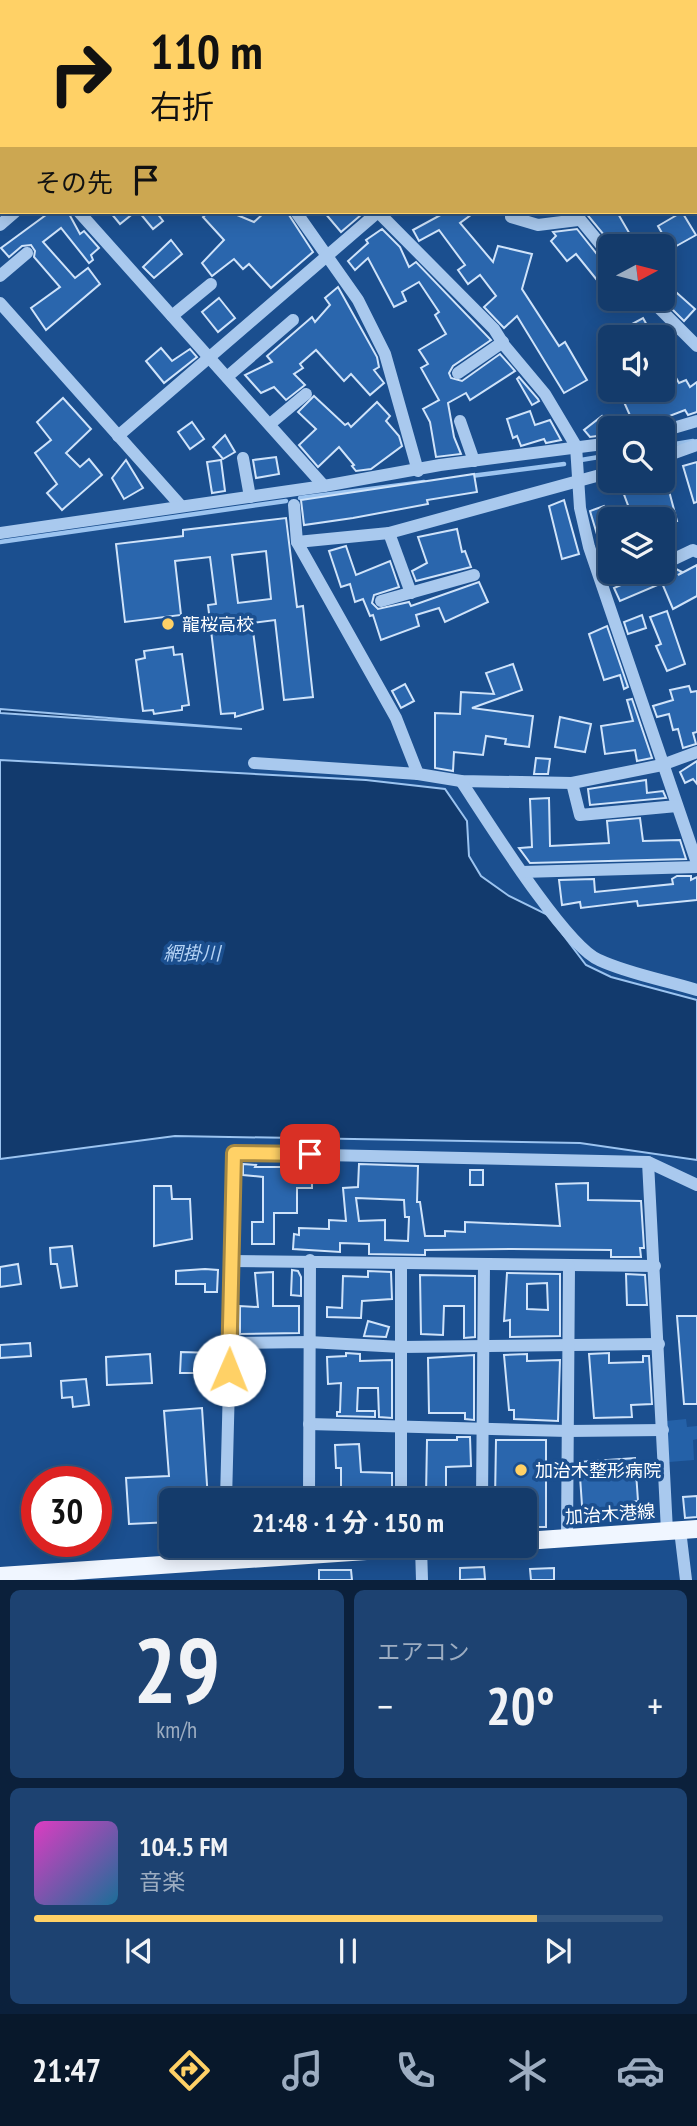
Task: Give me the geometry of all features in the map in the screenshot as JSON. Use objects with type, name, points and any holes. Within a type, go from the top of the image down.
[{"type":"main road","name":"加治木港線","points":[[537,1540],[681,1530]]},
{"type":"main road","points":[[0,1576],[169,1558]]},
{"type":"street","points":[[81,214],[324,486]]},
{"type":"street","points":[[298,214],[328,253],[358,300],[386,354],[418,471]]},
{"type":"street","points":[[118,436],[376,214]]},
{"type":"street","points":[[380,214],[438,269],[468,305],[495,329],[545,394],[576,446],[580,508],[589,547],[638,682],[662,765],[697,865],[522,872]]},
{"type":"street","points":[[511,217],[538,225],[576,216],[598,242]]},
{"type":"street","points":[[0,276],[27,253]]},
{"type":"street","points":[[172,316],[211,284]]},
{"type":"street","points":[[0,303],[181,506]]},
{"type":"street","points":[[663,312],[697,346]]},
{"type":"street","points":[[227,377],[293,320]]},
{"type":"street","points":[[458,373],[503,342]]},
{"type":"street","points":[[270,424],[306,394]]},
{"type":"street","points":[[460,421],[474,461]]},
{"type":"street","points":[[675,428],[697,421]]},
{"type":"street","points":[[0,533],[324,486],[360,477],[598,444]]},
{"type":"street","points":[[675,453],[697,445]]},
{"type":"street","points":[[243,458],[250,497]]},
{"type":"street","points":[[297,542],[389,533],[598,476]]},
{"type":"street","points":[[295,505],[297,542],[396,719],[418,774]]},
{"type":"street","points":[[389,533],[411,593]]},
{"type":"street","points":[[675,559],[693,550],[697,552]]},
{"type":"street","points":[[381,601],[474,575]]},
{"type":"street","points":[[254,763],[418,774],[461,781],[572,783],[662,765],[697,752]]},
{"type":"street","points":[[461,781],[522,872],[581,948],[597,960],[697,990]]},
{"type":"street","points":[[572,783],[580,815],[677,806]]},
{"type":"street","points":[[226,1488],[234,1153],[648,1162],[697,1185]]},
{"type":"street","points":[[648,1162],[663,1430],[681,1530],[686,1580]]},
{"type":"street","points":[[309,1488],[310,1260]]},
{"type":"street","points":[[230,1261],[655,1266]]},
{"type":"street","points":[[401,1264],[401,1488]]},
{"type":"street","points":[[482,1488],[484,1264]]},
{"type":"street","points":[[567,1538],[569,1266]]},
{"type":"street","points":[[229,1343],[309,1342],[401,1347],[659,1344]]},
{"type":"street","points":[[309,1424],[568,1431],[663,1430]]},
{"type":"street","points":[[421,1558],[422,1580]]},
{"type":"shaded area","points":[[686,1419],[687,1427],[697,1426],[697,1439],[693,1440],[694,1460],[669,1462],[666,1421]]},
{"type":"water","points":[[0,709],[242,729],[0,713]]},
{"type":"water","name":"網掛川","points":[[0,760],[366,780],[445,789],[467,821],[469,856],[481,876],[509,896],[548,915],[586,965],[611,977],[697,1000],[697,1160],[580,1143],[175,1136],[0,1159]]},
{"type":"building","points":[[47,214],[69,214],[80,234],[84,231],[99,248],[91,255],[93,260],[89,263],[61,228],[43,242],[75,278],[88,268],[100,284],[46,330],[31,308],[60,287],[34,257],[35,251],[31,245],[22,246],[9,257],[1,248]]},
{"type":"building","points":[[112,214],[132,214],[120,224]]},
{"type":"building","points":[[141,214],[158,214],[163,221],[153,229]]},
{"type":"building","points":[[207,214],[235,214],[254,222],[263,214],[288,214],[313,252],[271,288],[249,264],[243,269],[234,259],[212,276],[202,263],[224,240],[203,217]]},
{"type":"building","points":[[326,214],[361,215],[341,232]]},
{"type":"building","points":[[442,214],[472,214],[460,223],[493,262],[498,246],[532,254],[522,289],[559,346],[565,342],[587,380],[564,393],[517,316],[504,328],[484,307],[496,296],[480,275],[468,284],[458,270],[465,265],[439,230],[419,241],[413,230]]},
{"type":"building","points":[[587,214],[618,214],[630,234],[603,234]]},
{"type":"building","points":[[683,214],[696,235],[676,246],[676,234],[663,234],[658,226]]},
{"type":"building","points":[[382,229],[400,247],[409,267],[416,262],[491,340],[453,366],[449,373],[451,378],[462,381],[500,354],[515,371],[470,400],[466,393],[448,403],[454,437],[461,454],[436,457],[430,422],[423,409],[439,400],[421,368],[428,364],[419,350],[446,334],[435,315],[439,312],[419,282],[402,292],[406,301],[394,307],[368,258],[355,270],[348,261],[368,243],[366,240]]},
{"type":"building","points":[[577,229],[598,255],[598,281],[576,254],[567,261],[551,241],[556,236],[553,232]]},
{"type":"building","points":[[171,240],[182,254],[154,278],[143,267]]},
{"type":"building","points":[[338,287],[377,357],[379,367],[374,370],[384,383],[370,395],[351,374],[344,381],[316,350],[300,364],[303,368],[294,374],[305,385],[286,400],[274,387],[261,393],[245,375],[272,362],[267,356],[312,317],[315,322],[330,305],[325,298]]},
{"type":"building","points":[[676,292],[695,309],[684,321],[675,312]]},
{"type":"building","points":[[219,298],[235,318],[218,332],[202,312]]},
{"type":"building","points":[[643,318],[647,325],[630,325]]},
{"type":"building","points":[[161,348],[172,361],[190,349],[197,357],[164,383],[146,361]]},
{"type":"building","points":[[675,376],[679,383],[686,380],[690,387],[697,382],[697,412],[688,415],[685,410],[670,416],[630,416],[624,402],[675,402]]},
{"type":"building","points":[[519,377],[539,401],[532,405],[517,379]]},
{"type":"building","points":[[314,396],[345,425],[348,423],[351,427],[377,402],[390,416],[386,421],[399,436],[402,446],[371,469],[356,471],[339,447],[318,467],[299,445],[316,429],[298,412]]},
{"type":"building","points":[[63,398],[91,429],[66,453],[80,467],[89,459],[102,475],[62,510],[47,493],[57,484],[35,453],[51,440],[37,422]]},
{"type":"building","points":[[530,411],[535,425],[550,420],[561,440],[546,443],[544,439],[521,446],[517,436],[513,438],[507,419]]},
{"type":"building","points":[[598,419],[598,436],[590,437],[584,430]]},
{"type":"building","points":[[192,422],[204,439],[190,449],[178,432]]},
{"type":"building","points":[[225,435],[235,452],[223,459],[213,447]]},
{"type":"building","points":[[276,457],[279,474],[256,478],[253,460]]},
{"type":"building","points":[[126,460],[143,488],[124,499],[112,478]]},
{"type":"building","points":[[221,460],[225,491],[212,493],[207,462]]},
{"type":"building","points":[[697,462],[697,502],[694,503],[683,466]]},
{"type":"building","points":[[474,474],[477,492],[427,500],[428,504],[304,525],[301,500]]},
{"type":"building","points":[[623,493],[670,493],[673,507],[629,507]]},
{"type":"building","points":[[564,500],[579,554],[562,559],[549,506]]},
{"type":"building","points":[[598,508],[598,538],[590,511]]},
{"type":"building","points":[[286,518],[297,607],[303,606],[313,697],[284,700],[275,620],[252,623],[263,709],[235,717],[235,713],[221,714],[208,605],[216,604],[210,557],[175,561],[181,615],[125,622],[116,544],[183,536],[183,530]],"holes":[[[266,551],[271,599],[238,603],[232,555]]]},
{"type":"building","points":[[457,529],[462,552],[465,551],[471,567],[416,581],[412,571],[427,563],[418,537]]},
{"type":"building","points":[[346,546],[356,575],[390,561],[399,587],[374,595],[372,603],[378,609],[409,602],[411,606],[479,582],[488,602],[445,622],[439,608],[416,615],[419,626],[381,640],[373,615],[370,616],[363,599],[355,602],[350,584],[341,587],[329,551]]},
{"type":"building","points":[[697,565],[697,596],[673,609],[662,584],[675,584],[675,568],[682,572],[678,575]]},
{"type":"building","points":[[623,584],[660,584],[620,601],[614,588]]},
{"type":"building","points":[[667,611],[685,664],[667,671],[656,646],[661,644],[650,617]]},
{"type":"building","points":[[642,615],[646,628],[628,634],[624,622]]},
{"type":"building","points":[[607,626],[628,687],[624,689],[620,675],[604,680],[589,634]]},
{"type":"building","points":[[173,647],[174,655],[182,654],[189,705],[182,706],[182,710],[154,714],[153,710],[143,711],[136,660],[145,658],[144,651]]},
{"type":"building","points":[[513,664],[522,690],[472,708],[533,716],[529,747],[505,744],[506,739],[486,736],[483,755],[454,752],[453,771],[435,768],[435,713],[460,714],[461,692],[494,694],[486,673]]},
{"type":"building","points":[[405,684],[414,701],[401,708],[392,691]]},
{"type":"building","points":[[689,686],[691,692],[697,691],[697,732],[693,733],[696,744],[683,748],[678,729],[673,730],[669,714],[657,717],[653,706],[673,700],[670,690]]},
{"type":"building","points":[[632,699],[652,758],[637,761],[635,750],[605,754],[601,726],[633,721],[627,700]]},
{"type":"building","points":[[560,717],[591,724],[585,752],[555,747]]},
{"type":"building","points":[[536,758],[550,759],[548,774],[534,774]]},
{"type":"building","points":[[697,761],[697,784],[693,779],[685,783],[680,772]]},
{"type":"building","points":[[646,780],[647,793],[663,791],[666,798],[590,805],[588,789]]},
{"type":"building","points":[[549,798],[550,846],[609,843],[607,821],[640,818],[643,841],[680,840],[686,859],[530,863],[519,848],[532,847],[530,799]]},
{"type":"building","points":[[677,876],[691,876],[691,880],[697,877],[697,900],[638,906],[637,901],[581,908],[580,902],[562,905],[559,880],[594,879],[595,892],[673,884],[672,879]]},
{"type":"building","points":[[243,1164],[256,1165],[255,1167],[297,1167],[297,1173],[312,1173],[312,1188],[297,1188],[297,1213],[274,1213],[274,1244],[252,1244],[252,1222],[263,1222],[263,1177],[243,1175]]},
{"type":"building","points":[[359,1164],[418,1166],[417,1202],[420,1202],[425,1236],[445,1236],[445,1231],[465,1232],[465,1222],[560,1226],[556,1184],[588,1183],[588,1200],[641,1201],[644,1248],[640,1248],[641,1257],[611,1257],[611,1250],[425,1250],[425,1255],[369,1254],[369,1244],[340,1243],[340,1252],[293,1249],[294,1234],[299,1235],[299,1228],[329,1229],[329,1220],[346,1221],[343,1188],[358,1187]],"holes":[[[356,1198],[404,1200],[405,1217],[409,1217],[408,1241],[385,1240],[385,1220],[359,1221]]]},
{"type":"building","points":[[470,1170],[483,1170],[483,1185],[470,1185]]},
{"type":"building","points":[[154,1186],[171,1186],[172,1199],[190,1199],[192,1239],[154,1246]]},
{"type":"building","points":[[72,1246],[77,1286],[61,1288],[57,1264],[51,1264],[50,1248]]},
{"type":"building","points":[[18,1264],[21,1284],[0,1287],[0,1267]]},
{"type":"building","points":[[218,1270],[217,1292],[205,1292],[205,1284],[176,1284],[176,1271]]},
{"type":"building","points":[[292,1270],[298,1271],[301,1277],[301,1296],[291,1295]]},
{"type":"building","points":[[368,1271],[391,1272],[392,1299],[362,1301],[361,1318],[327,1317],[327,1307],[342,1308],[343,1276],[368,1277]]},
{"type":"building","points":[[273,1272],[273,1306],[299,1306],[299,1333],[240,1334],[240,1306],[258,1307],[255,1273]]},
{"type":"building","points":[[507,1273],[560,1274],[560,1336],[510,1337],[510,1320],[504,1321]],"holes":[[[547,1283],[548,1310],[527,1309],[527,1284]]]},
{"type":"building","points":[[626,1274],[645,1275],[647,1305],[627,1305]]},
{"type":"building","points":[[420,1275],[475,1276],[475,1337],[464,1338],[464,1306],[444,1306],[443,1335],[421,1334]]},
{"type":"building","points":[[677,1316],[697,1316],[697,1404],[684,1404]]},
{"type":"building","points":[[368,1321],[389,1327],[386,1337],[364,1336]]},
{"type":"building","points":[[30,1343],[31,1356],[0,1358],[0,1345]]},
{"type":"building","points":[[181,1352],[213,1353],[213,1373],[180,1373]]},
{"type":"building","points":[[346,1353],[360,1354],[360,1361],[392,1360],[392,1418],[379,1417],[378,1388],[358,1388],[357,1411],[375,1411],[375,1417],[337,1416],[337,1412],[340,1412],[341,1383],[328,1384],[327,1357],[346,1356]]},
{"type":"building","points":[[609,1353],[609,1363],[643,1362],[643,1356],[649,1356],[652,1404],[631,1405],[632,1417],[594,1418],[589,1354]]},
{"type":"building","points":[[150,1354],[152,1383],[107,1385],[106,1357]]},
{"type":"building","points":[[527,1354],[527,1361],[560,1360],[558,1421],[514,1419],[514,1410],[509,1410],[504,1355]]},
{"type":"building","points":[[474,1355],[474,1420],[465,1419],[465,1413],[429,1413],[428,1358]]},
{"type":"building","points":[[86,1379],[89,1405],[73,1407],[72,1397],[62,1398],[61,1381]]},
{"type":"building","points":[[202,1408],[207,1488],[159,1488],[159,1523],[129,1524],[126,1478],[169,1476],[164,1411]]},
{"type":"building","points":[[457,1437],[470,1437],[471,1466],[446,1467],[446,1488],[426,1488],[427,1440],[457,1440]]},
{"type":"building","name":"加治木整形病院","points":[[496,1440],[546,1440],[546,1527],[537,1527],[537,1488],[495,1488]]},
{"type":"building","points":[[359,1444],[361,1472],[392,1473],[392,1488],[341,1488],[341,1468],[336,1468],[335,1445]]},
{"type":"building","points":[[635,1458],[638,1501],[630,1502],[631,1511],[617,1512],[617,1517],[583,1520],[579,1462]]},
{"type":"building","points":[[697,1496],[697,1517],[685,1518],[683,1497]]},
{"type":"building","points":[[484,1567],[485,1579],[460,1580],[460,1568]]},
{"type":"building","points":[[554,1568],[554,1580],[531,1580],[530,1569]]},
{"type":"building","points":[[319,1570],[351,1570],[352,1580],[319,1580]]},
{"type":"waterway","points":[[675,444],[693,441]]},
{"type":"waterway","points":[[581,460],[598,457]]},
{"type":"waterway","points":[[471,476],[564,464]]},
{"type":"waterway","points":[[300,498],[424,482]]},
{"type":"waterway","points":[[0,542],[286,501]]},
{"type":"place","name":"龍桜高校","points":[[168,624]]},
{"type":"place","name":"加治木整形病院","points":[[521,1470]]},
{"type":"route","points":[[229,1370],[234,1153],[310,1154]]}]
